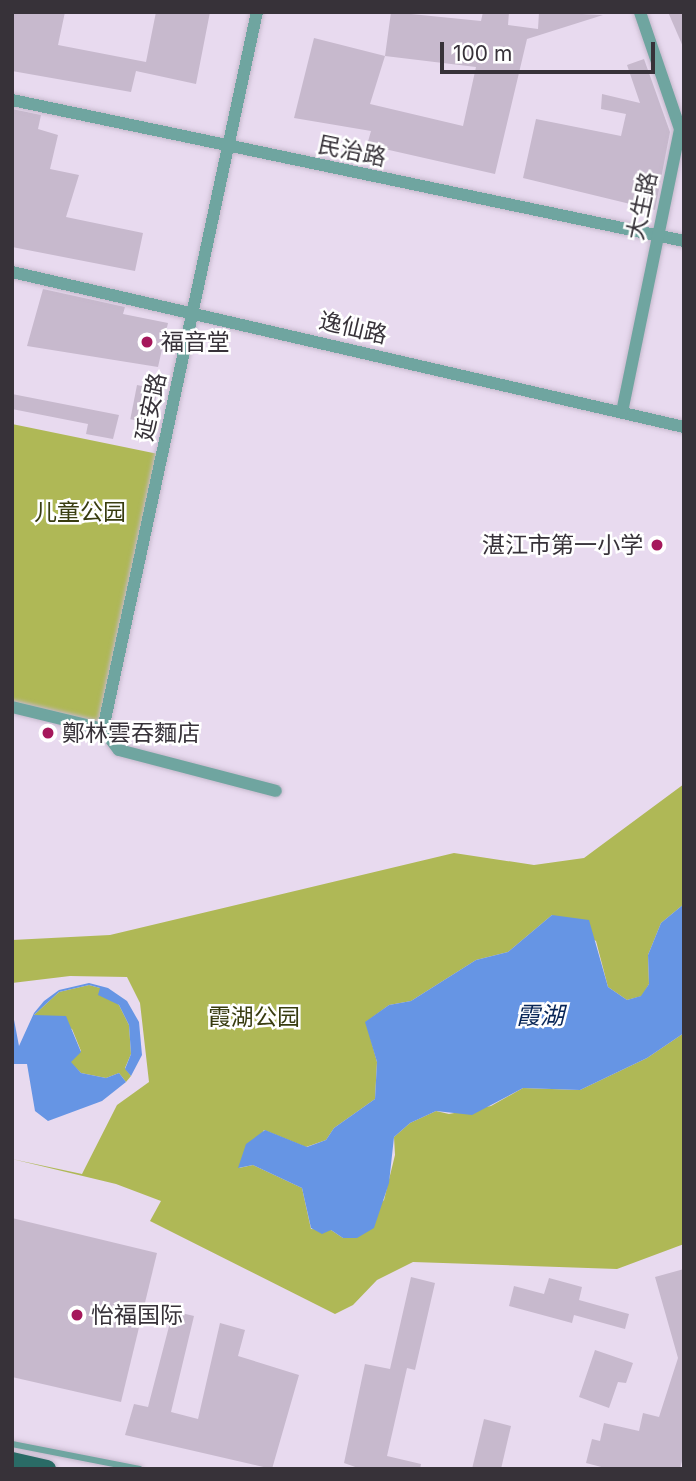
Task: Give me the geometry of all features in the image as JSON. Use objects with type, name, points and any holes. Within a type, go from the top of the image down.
[{"type":"main road","points":[[12,1461],[47,1469]]},
{"type":"street","name":"延安路","points":[[103,729],[257,12]]},
{"type":"street","name":"大生路","points":[[622,412],[680,129],[640,12]]},
{"type":"street","name":"民治路","points":[[12,100],[684,241]]},
{"type":"street","name":"逸仙路","points":[[12,272],[684,427]]},
{"type":"street","points":[[12,707],[103,729],[119,750],[276,791]]},
{"type":"lane","points":[[12,1444],[140,1469]]},
{"type":"green space","name":"儿童公园","points":[[12,424],[163,455],[103,729],[12,707]]},
{"type":"green space","name":"霞湖公园","points":[[684,784],[684,904],[661,923],[648,955],[649,984],[642,996],[627,1000],[608,987],[596,941],[552,915],[508,952],[476,960],[411,1001],[389,1005],[366,1022],[377,1062],[375,1099],[334,1128],[326,1140],[306,1147],[264,1130],[239,1168],[253,1165],[302,1188],[311,1229],[331,1230],[343,1238],[384,1200],[395,1155],[394,1137],[410,1123],[436,1111],[449,1114],[491,1106],[523,1088],[580,1090],[647,1058],[684,1033],[684,1244],[617,1269],[413,1262],[377,1280],[353,1305],[335,1314],[150,1221],[161,1201],[116,1184],[12,1159],[82,1174],[117,1105],[149,1082],[140,1003],[127,977],[70,976],[12,983],[12,940],[110,935],[454,853],[534,865],[584,858]]},
{"type":"green space","points":[[89,985],[100,988],[119,1005],[129,1025],[131,1054],[125,1068],[131,1076],[126,1082],[119,1073],[106,1078],[81,1073],[70,1062],[81,1051],[72,1029],[34,1015],[59,992]]},
{"type":"water","name":"霞湖","points":[[684,904],[684,1033],[647,1058],[580,1090],[523,1088],[472,1115],[436,1111],[410,1123],[394,1137],[389,1183],[374,1228],[357,1238],[343,1238],[331,1230],[322,1234],[311,1228],[302,1188],[253,1165],[238,1168],[246,1144],[265,1130],[307,1147],[326,1140],[334,1128],[375,1099],[377,1062],[365,1022],[389,1005],[411,1001],[476,960],[508,952],[552,915],[589,920],[608,987],[627,1000],[641,996],[649,984],[648,955],[661,923]]},
{"type":"water","points":[[89,983],[108,988],[127,1001],[139,1022],[142,1055],[131,1076],[125,1069],[131,1054],[129,1025],[119,1005],[98,995],[100,988],[89,985],[59,992],[34,1015],[66,1016],[81,1052],[71,1062],[81,1073],[106,1078],[119,1073],[126,1082],[102,1101],[48,1121],[35,1111],[27,1064],[12,1064],[12,1009],[19,1046],[34,1013],[44,1001],[59,990]]},
{"type":"building","points":[[12,12],[65,12],[58,45],[146,62],[156,12],[210,12],[196,84],[136,71],[131,92],[12,71]]},
{"type":"building","points":[[391,12],[481,21],[483,12],[509,12],[508,25],[538,29],[539,12],[603,15],[527,39],[495,174],[367,145],[371,131],[294,118],[314,38],[385,56]],"holes":[[[385,56],[476,67],[463,126],[370,104]]]},
{"type":"building","points":[[668,12],[684,12],[684,49]]},
{"type":"building","points":[[644,59],[670,132],[655,210],[523,178],[536,119],[621,136],[626,114],[601,109],[602,94],[640,103],[627,65]]},
{"type":"building","points":[[12,109],[41,115],[38,129],[58,135],[50,169],[79,175],[66,217],[143,233],[135,271],[12,247]]},
{"type":"building","points":[[43,289],[125,307],[123,314],[168,323],[158,367],[27,346]]},
{"type":"building","points":[[137,385],[158,389],[151,423],[130,419]]},
{"type":"building","points":[[12,394],[119,415],[113,439],[86,434],[88,424],[12,409]]},
{"type":"building","name":"怡福国际","points":[[12,1218],[157,1253],[121,1402],[12,1377]]},
{"type":"building","points":[[684,1269],[684,1453],[680,1469],[609,1469],[586,1463],[592,1439],[600,1441],[604,1423],[639,1431],[643,1413],[659,1417],[678,1358],[655,1277]]},
{"type":"building","points":[[411,1277],[435,1283],[415,1370],[407,1368],[387,1456],[421,1464],[420,1469],[361,1469],[344,1463],[365,1364],[390,1369]]},
{"type":"building","points":[[549,1278],[582,1287],[579,1300],[629,1314],[625,1329],[574,1315],[572,1323],[509,1306],[514,1286],[544,1294]]},
{"type":"building","points":[[173,1311],[194,1316],[171,1412],[198,1419],[220,1323],[245,1330],[238,1356],[299,1375],[272,1469],[125,1435],[134,1404],[148,1407]]},
{"type":"building","points":[[595,1350],[633,1363],[626,1383],[618,1382],[609,1408],[579,1397]]},
{"type":"building","points":[[484,1419],[511,1426],[501,1469],[472,1469]]},
{"type":"place","name":"福音堂","points":[[147,342]]},
{"type":"place","name":"湛江市第一小学","points":[[657,545]]},
{"type":"place","name":"鄭林雲吞麵店","points":[[48,733]]},
{"type":"place","name":"怡福国际","points":[[77,1315]]}]
